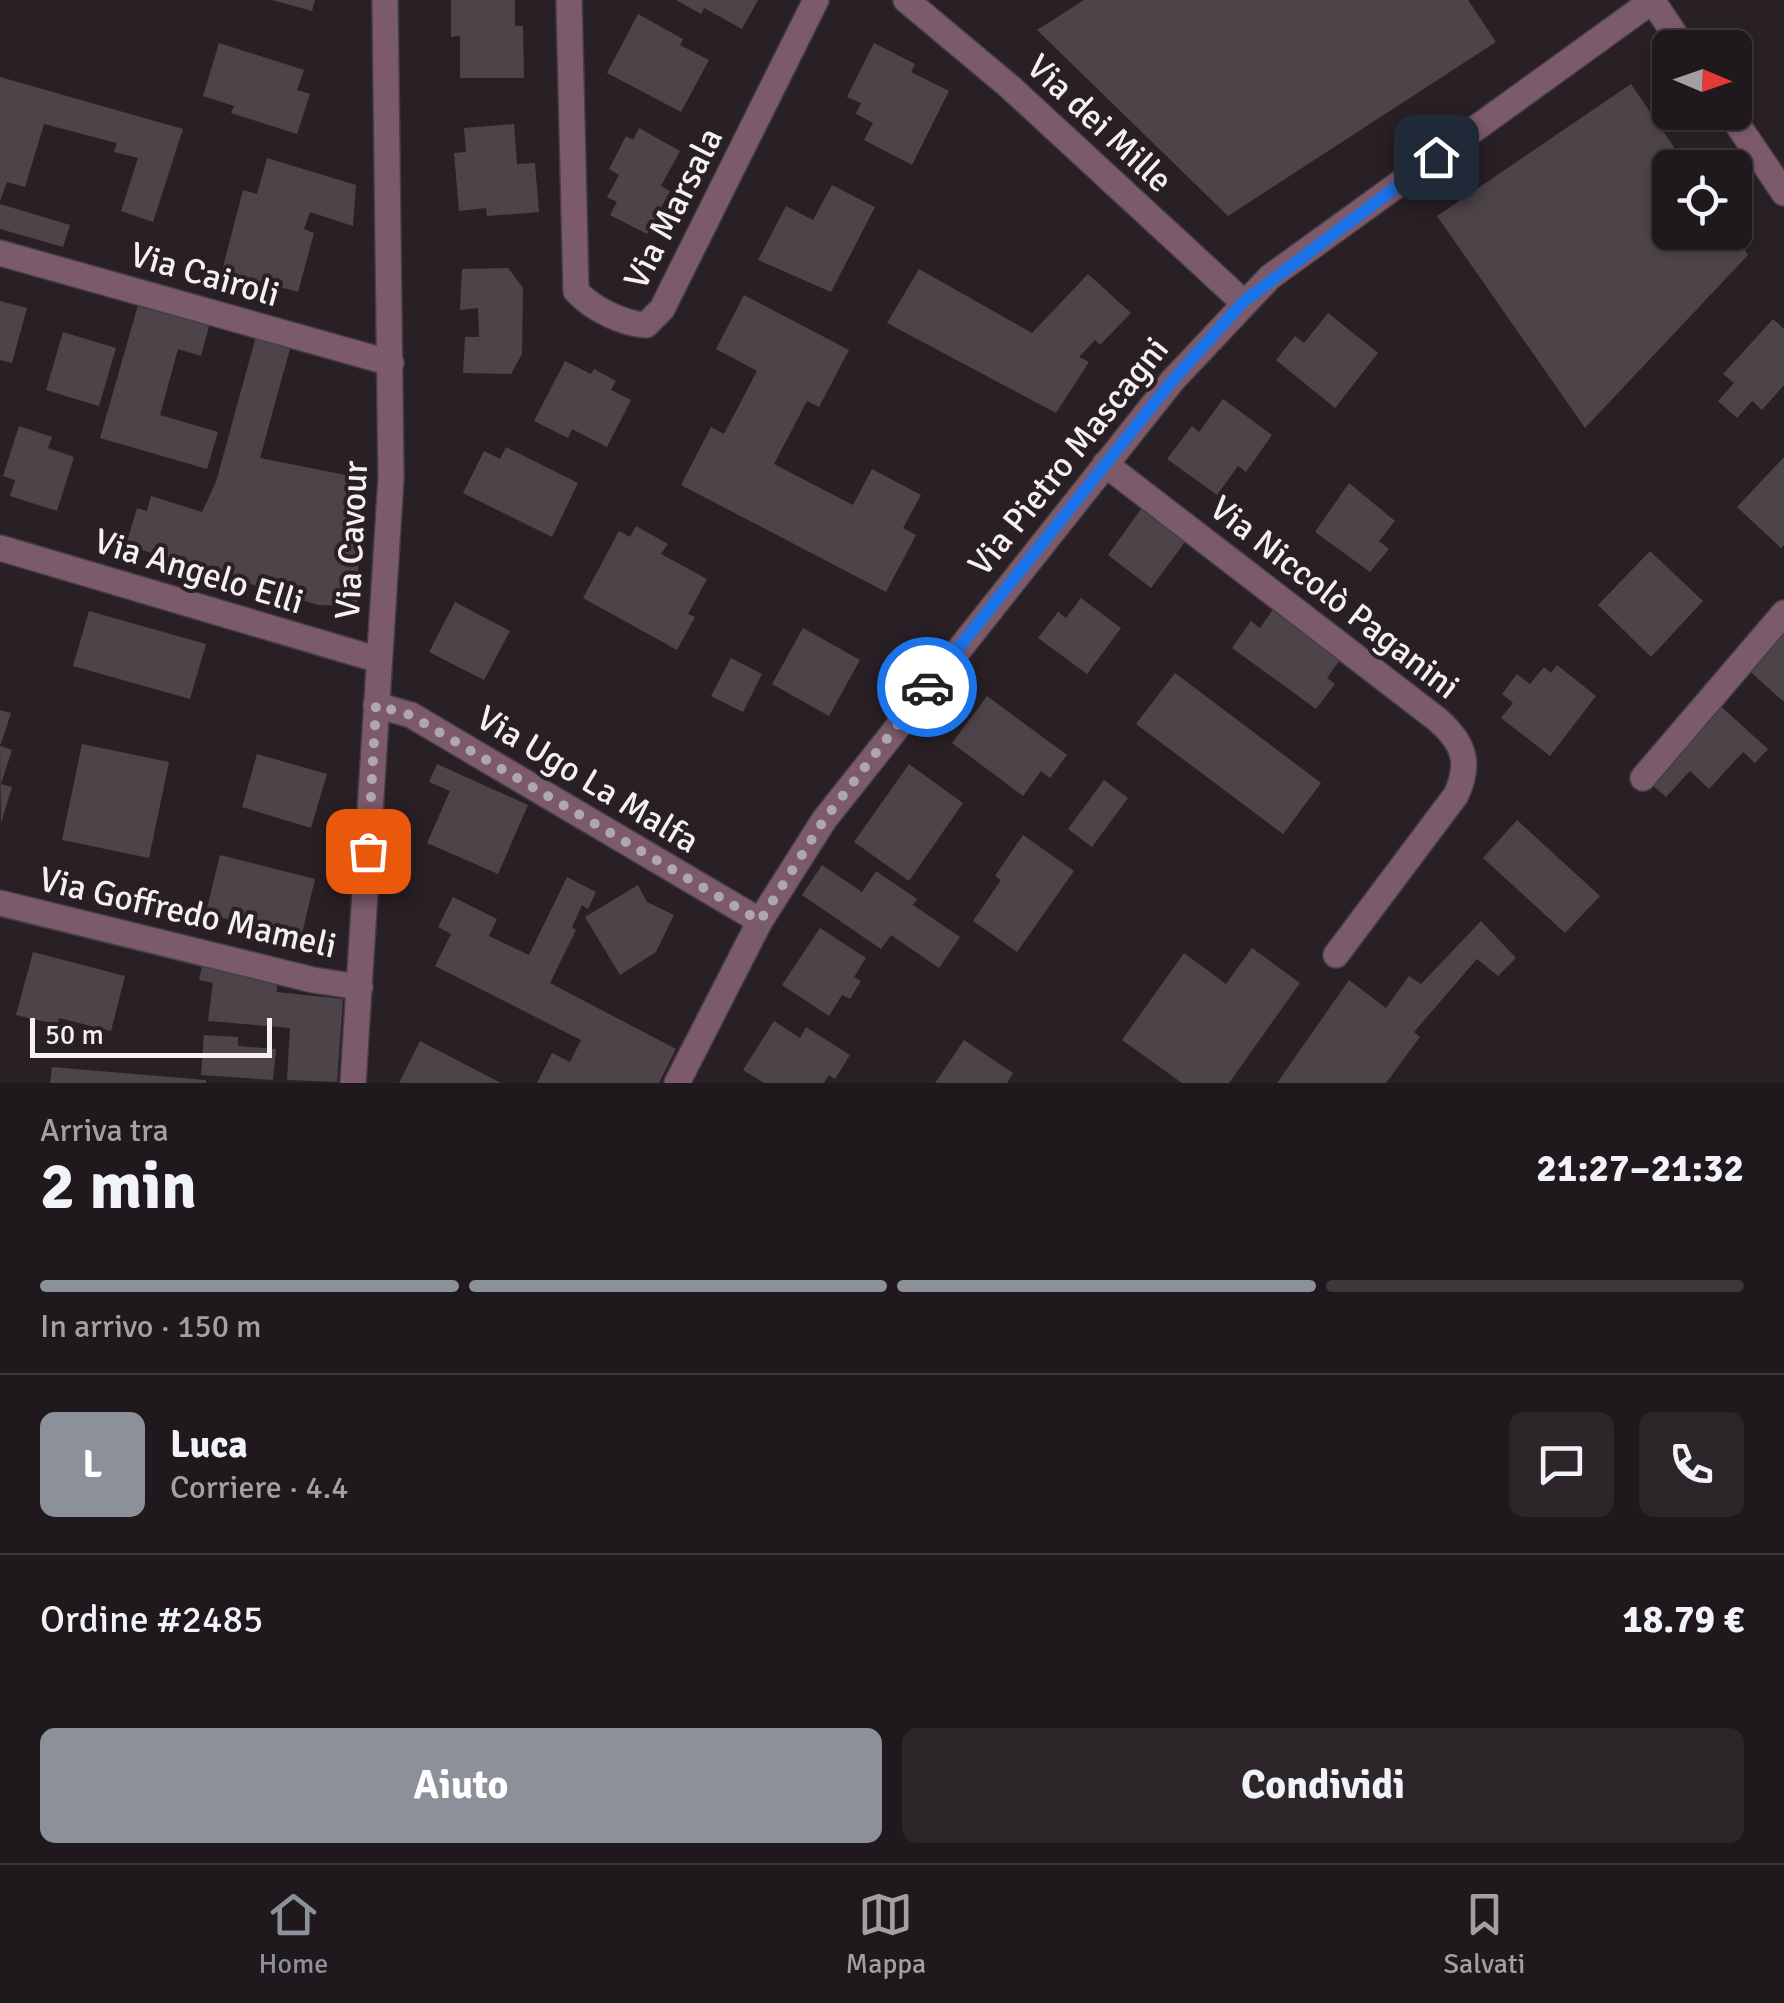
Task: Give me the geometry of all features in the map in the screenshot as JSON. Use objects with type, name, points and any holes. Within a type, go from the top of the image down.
[{"type":"street","name":"Via Cavour","points":[[354,1083],[391,478],[385,0]]},
{"type":"street","name":"Via Marsala","points":[[569,0],[576,292],[585,301],[634,325],[646,325],[662,310],[816,0]]},
{"type":"street","name":"Via dei Mille","points":[[906,0],[1010,87],[1243,302]]},
{"type":"street","name":"Via Pietro Mascagni","points":[[677,1083],[760,921],[871,757],[1105,464],[1243,302],[1270,277],[1652,0]]},
{"type":"street","points":[[1652,0],[1672,30]]},
{"type":"street","points":[[1741,130],[1784,193]]},
{"type":"street","name":"Via Cairoli","points":[[0,253],[391,363]]},
{"type":"street","name":"Via Niccolò Paganini","points":[[1105,464],[1438,720],[1462,746],[1466,764],[1456,795],[1336,955]]},
{"type":"street","name":"Via Angelo Elli","points":[[0,548],[379,660]]},
{"type":"street","points":[[1643,778],[1784,613]]},
{"type":"street","name":"Via Ugo La Malfa","points":[[376,705],[410,715],[760,921]]},
{"type":"street","name":"Via Goffredo Mameli","points":[[0,903],[313,980],[360,987]]},
{"type":"building","points":[[272,0],[315,0],[312,11]]},
{"type":"building","points":[[451,0],[515,0],[515,26],[523,26],[524,78],[460,78],[460,36],[451,37]]},
{"type":"building","points":[[676,0],[758,0],[742,29],[704,8],[701,14]]},
{"type":"building","points":[[1084,0],[1468,0],[1496,42],[1228,216],[1037,30]]},
{"type":"building","points":[[638,14],[683,39],[680,45],[709,60],[681,112],[607,73]]},
{"type":"building","points":[[219,43],[304,70],[297,90],[310,94],[297,134],[231,113],[234,106],[203,96]]},
{"type":"building","points":[[874,43],[915,64],[911,72],[949,91],[912,165],[864,140],[873,123],[856,114],[861,103],[847,97]]},
{"type":"building","points":[[0,77],[183,129],[153,222],[121,211],[138,158],[114,152],[117,143],[44,124],[25,187],[7,182],[0,201]]},
{"type":"building","points":[[1631,84],[1652,115],[1652,130],[1662,130],[1676,150],[1652,150],[1652,250],[1745,250],[1748,255],[1585,428],[1437,216]]},
{"type":"building","points":[[514,124],[517,164],[535,163],[539,212],[487,216],[486,208],[459,211],[454,153],[466,152],[464,128]]},
{"type":"building","points":[[639,128],[680,151],[661,186],[670,191],[647,234],[610,215],[617,202],[607,197],[619,175],[609,169],[626,136],[633,140]]},
{"type":"building","points":[[267,158],[356,185],[353,226],[310,212],[304,229],[314,233],[298,292],[222,271],[243,190],[257,194]]},
{"type":"building","points":[[832,185],[875,207],[831,292],[758,260],[786,206],[813,220]]},
{"type":"building","points":[[0,204],[70,225],[63,247],[0,229]]},
{"type":"building","points":[[508,268],[523,288],[522,354],[511,374],[463,373],[465,337],[479,337],[478,308],[460,310],[462,269]]},
{"type":"building","points":[[919,269],[1032,333],[1088,274],[1131,313],[1100,345],[1095,340],[1079,357],[1089,362],[1056,413],[887,323]]},
{"type":"building","points":[[744,295],[849,350],[819,407],[807,401],[774,464],[853,505],[872,469],[921,495],[903,528],[916,535],[886,592],[681,485],[711,427],[724,434],[757,371],[716,349]]},
{"type":"building","points":[[0,301],[27,308],[12,363],[0,360]]},
{"type":"building","points":[[138,305],[209,326],[201,356],[178,349],[160,415],[218,432],[207,469],[100,438]]},
{"type":"building","points":[[1328,313],[1378,353],[1335,408],[1276,360],[1295,336],[1304,343]]},
{"type":"building","points":[[1773,319],[1784,329],[1784,385],[1762,410],[1752,401],[1737,418],[1718,401],[1734,383],[1723,374]]},
{"type":"building","points":[[63,332],[116,348],[99,406],[46,390]]},
{"type":"building","points":[[256,336],[291,345],[260,458],[361,478],[357,606],[318,605],[126,545],[137,508],[147,511],[151,496],[202,512],[216,482]]},
{"type":"building","points":[[565,361],[591,374],[594,369],[616,381],[611,390],[631,400],[607,447],[572,429],[568,438],[534,421]]},
{"type":"building","points":[[1223,399],[1272,435],[1246,472],[1238,466],[1217,495],[1167,459],[1192,426],[1199,432]]},
{"type":"building","points":[[19,426],[52,437],[48,448],[74,457],[57,511],[10,496],[15,480],[3,476]]},
{"type":"building","points":[[506,447],[578,483],[552,537],[463,493],[484,451],[500,459]]},
{"type":"building","points":[[1784,457],[1784,545],[1781,548],[1737,507]]},
{"type":"building","points":[[1349,483],[1395,521],[1379,541],[1389,549],[1370,572],[1315,532]]},
{"type":"building","points":[[1141,509],[1185,542],[1151,588],[1108,555]]},
{"type":"building","points":[[636,526],[668,544],[661,554],[707,579],[688,614],[695,617],[677,650],[583,598],[619,531],[630,537]]},
{"type":"building","points":[[1650,551],[1703,601],[1651,657],[1598,605]]},
{"type":"building","points":[[1081,598],[1121,628],[1087,674],[1038,638],[1058,612],[1066,618]]},
{"type":"building","points":[[455,602],[510,631],[484,680],[429,652]]},
{"type":"building","points":[[1274,608],[1342,657],[1327,678],[1335,684],[1316,709],[1232,648],[1251,621],[1260,628]]},
{"type":"building","points":[[89,611],[206,644],[190,699],[73,666]]},
{"type":"building","points":[[1784,624],[1784,702],[1745,667]]},
{"type":"building","points":[[803,628],[860,660],[829,716],[772,684]]},
{"type":"building","points":[[731,658],[762,674],[743,712],[711,696]]},
{"type":"building","points":[[1557,665],[1596,696],[1550,756],[1501,718],[1513,703],[1502,694],[1517,674],[1530,684],[1544,667],[1551,673]]},
{"type":"building","points":[[1175,673],[1321,783],[1283,834],[1136,724]]},
{"type":"building","points":[[987,696],[1067,755],[1050,778],[1041,771],[1023,796],[952,743]]},
{"type":"building","points":[[1716,702],[1768,749],[1755,763],[1743,752],[1709,789],[1690,771],[1666,797],[1651,784]]},
{"type":"building","points":[[0,710],[11,713],[1,744],[0,744]]},
{"type":"building","points":[[82,744],[169,762],[149,858],[62,840]]},
{"type":"building","points":[[0,746],[12,750],[1,784],[12,787],[1,823]]},
{"type":"building","points":[[257,754],[327,774],[311,828],[242,807]]},
{"type":"building","points":[[437,764],[528,805],[498,874],[427,843],[450,791],[429,782]]},
{"type":"building","points":[[909,764],[963,803],[909,881],[854,842]]},
{"type":"building","points":[[1104,780],[1128,798],[1092,847],[1068,829]]},
{"type":"building","points":[[1517,820],[1600,896],[1565,933],[1483,858]]},
{"type":"building","points":[[1023,835],[1074,871],[1017,952],[973,921],[1001,880],[995,876]]},
{"type":"building","points":[[220,855],[315,879],[301,938],[211,915],[212,910],[207,908]]},
{"type":"building","points":[[822,865],[862,892],[876,871],[917,899],[913,905],[960,937],[939,968],[891,935],[881,949],[802,895]]},
{"type":"building","points":[[567,877],[596,892],[588,909],[582,905],[572,927],[576,930],[550,983],[676,1049],[659,1083],[537,1083],[552,1053],[570,1062],[581,1040],[435,966],[451,934],[438,927],[453,897],[497,919],[489,936],[529,955]]},
{"type":"building","points":[[638,885],[647,902],[674,915],[656,952],[620,975],[585,917]]},
{"type":"building","points":[[1481,921],[1516,958],[1498,976],[1477,959],[1414,1032],[1420,1037],[1386,1083],[1277,1083],[1349,980],[1386,1008],[1409,976],[1421,984]]},
{"type":"building","points":[[820,928],[866,958],[854,977],[861,981],[850,999],[842,995],[829,1016],[782,985]]},
{"type":"building","points":[[1252,948],[1300,983],[1229,1083],[1182,1083],[1122,1040],[1184,953],[1226,984]]},
{"type":"building","points":[[33,952],[125,976],[111,1031],[59,1018],[58,1025],[16,1015]]},
{"type":"building","points":[[202,966],[277,982],[277,992],[343,999],[337,1082],[287,1080],[290,1028],[208,1021],[213,983],[199,980]]},
{"type":"building","points":[[774,1021],[800,1038],[806,1027],[850,1055],[835,1079],[829,1075],[824,1083],[764,1083],[743,1070]]},
{"type":"building","points":[[204,1035],[238,1037],[238,1046],[276,1049],[273,1080],[201,1075]]},
{"type":"building","points":[[964,1040],[1013,1073],[1007,1083],[935,1083]]},
{"type":"building","points":[[420,1041],[501,1083],[399,1083]]},
{"type":"building","points":[[52,1067],[206,1080],[206,1083],[50,1083]]},
{"type":"way so far","points":[[368,851],[376,705],[410,715],[760,921],[824,820],[927,687]]},
{"type":"route","points":[[927,687],[1172,381],[1243,302],[1270,277],[1436,157]]}]
